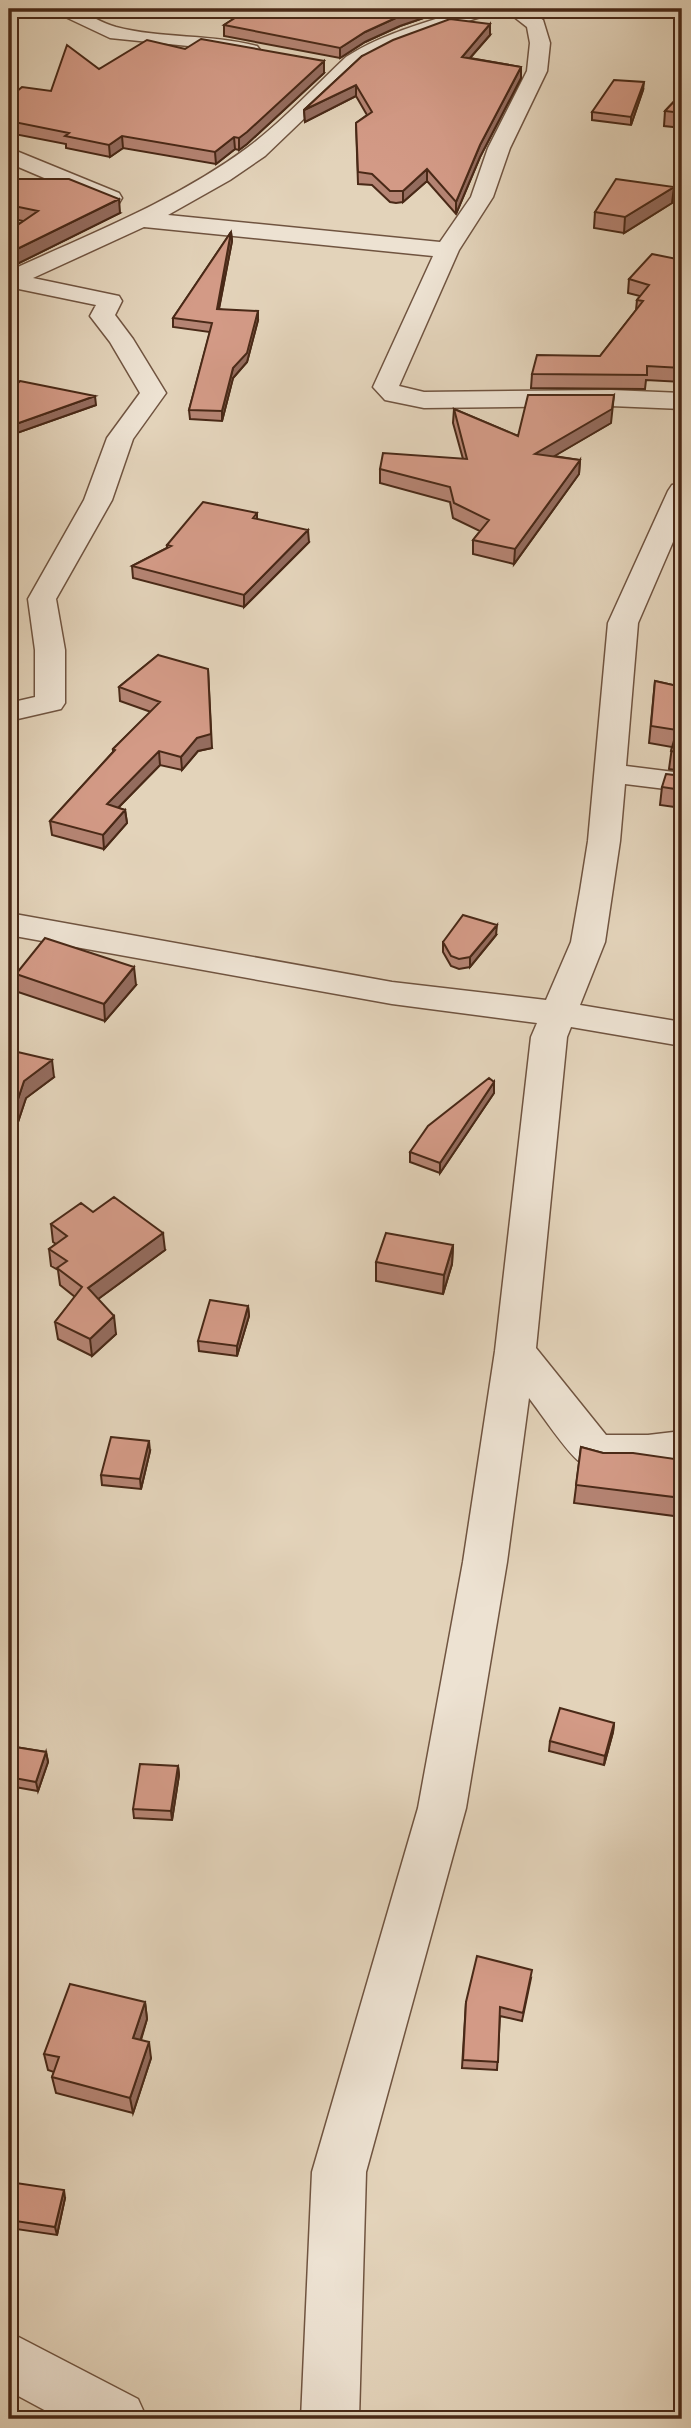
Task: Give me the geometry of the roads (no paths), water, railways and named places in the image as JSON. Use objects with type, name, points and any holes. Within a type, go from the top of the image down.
[{"type":"street","points":[[64,9],[110,32],[218,43],[271,54]]},
{"type":"street","points":[[9,280],[192,193],[257,151],[362,55],[389,40],[486,9]]},
{"type":"street","points":[[514,9],[536,24],[540,44],[537,71],[499,148],[482,197],[447,250],[386,387],[394,395],[424,400],[585,398],[682,401]]},
{"type":"street","points":[[321,63],[345,68]]},
{"type":"street","points":[[9,155],[145,217],[447,250]]},
{"type":"street","points":[[9,280],[110,300],[102,316],[121,339],[153,393],[120,438],[98,500],[42,599],[50,650],[50,703],[9,712]]},
{"type":"street","points":[[330,2419],[339,2172],[442,1808],[485,1562],[515,1351],[549,1037],[588,942],[604,841],[623,623],[682,491]]},
{"type":"street","points":[[610,773],[682,782]]},
{"type":"street","points":[[9,924],[392,993],[498,1008],[558,1013],[682,1034]]},
{"type":"street","points":[[515,1351],[595,1451],[648,1452],[682,1448]]},
{"type":"street","points":[[9,2360],[118,2419]]}]
